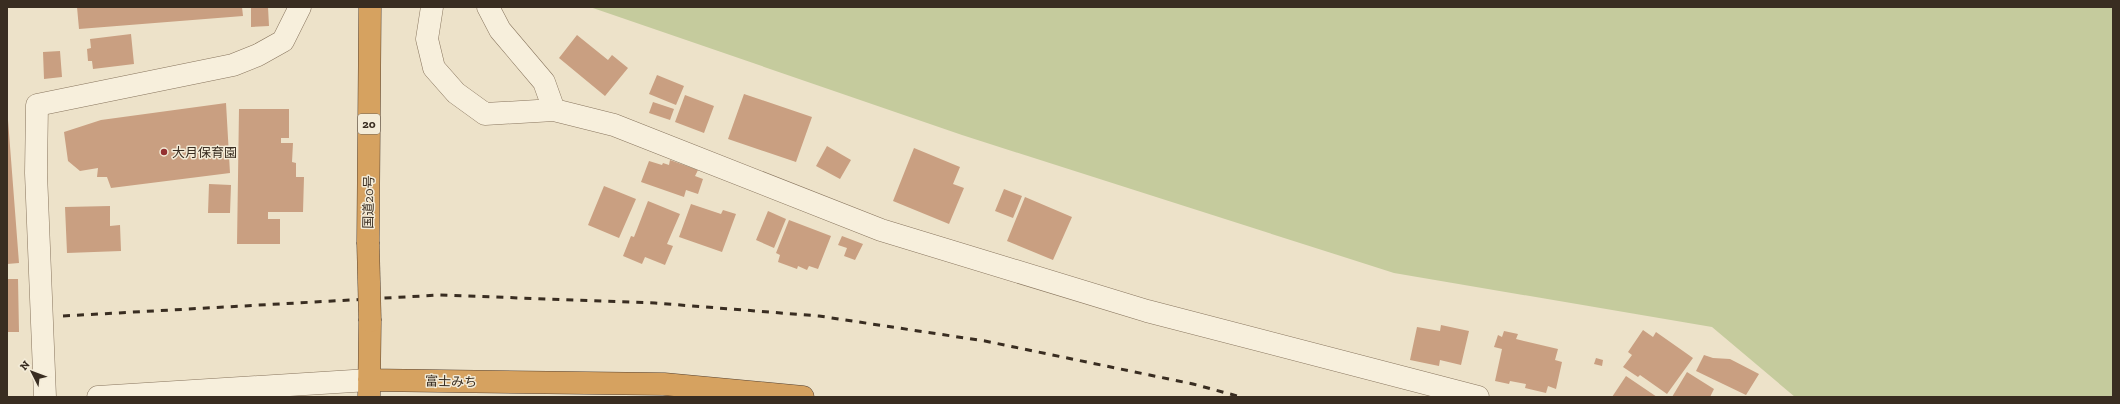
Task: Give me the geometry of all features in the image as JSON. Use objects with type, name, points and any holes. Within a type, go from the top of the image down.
[{"type":"highway","name":"国道20号","points":[[369,388],[370,321],[368,242],[370,7]]},
{"type":"highway","name":"富士みち","points":[[369,388],[664,384],[803,397]]},
{"type":"street","points":[[45,397],[36,173],[37,105],[233,65],[258,55],[283,41],[300,7]]},
{"type":"street","points":[[432,7],[427,39],[434,68],[456,93],[485,114],[554,110],[614,125],[888,232],[1147,311],[1478,397]]},
{"type":"street","points":[[488,7],[500,30],[544,82],[554,110]]},
{"type":"street","name":"富士みち","points":[[98,397],[369,388]]},
{"type":"green space","points":[[590,7],[2113,7],[2113,397],[1795,397],[1712,327],[1394,273],[962,135]]},
{"type":"building","points":[[77,7],[242,7],[243,16],[79,29]]},
{"type":"building","points":[[251,7],[268,7],[269,26],[251,27]]},
{"type":"building","points":[[131,34],[134,64],[93,69],[92,61],[88,61],[87,49],[91,48],[90,39]]},
{"type":"building","points":[[577,35],[608,60],[612,55],[628,68],[605,96],[559,58]]},
{"type":"building","points":[[60,51],[62,77],[44,79],[43,52]]},
{"type":"building","points":[[657,75],[684,86],[676,105],[649,94]]},
{"type":"building","points":[[744,94],[812,117],[796,162],[728,139]]},
{"type":"building","points":[[685,95],[714,106],[704,133],[675,122]]},
{"type":"building","points":[[653,102],[674,109],[670,120],[649,113]]},
{"type":"building","points":[[226,103],[230,173],[111,188],[107,177],[97,177],[98,168],[80,171],[68,161],[64,132],[101,120]]},
{"type":"building","points":[[239,109],[289,109],[289,138],[281,138],[281,143],[293,143],[292,162],[296,163],[296,177],[304,177],[303,212],[268,212],[268,219],[280,219],[280,244],[237,244]]},
{"type":"building","points":[[7,120],[19,263],[7,264]]},
{"type":"building","points":[[827,146],[851,160],[840,179],[816,166]]},
{"type":"building","points":[[914,148],[960,167],[953,184],[964,188],[949,224],[893,201]]},
{"type":"building","points":[[670,160],[698,170],[695,176],[703,179],[698,194],[686,190],[684,197],[641,182],[649,161],[662,165],[663,163],[669,165]]},
{"type":"building","points":[[209,184],[231,185],[230,213],[208,213]]},
{"type":"building","points":[[604,186],[636,199],[619,238],[588,225]]},
{"type":"building","points":[[1004,189],[1022,196],[1013,218],[995,211]]},
{"type":"building","points":[[1025,197],[1072,217],[1053,260],[1007,241]]},
{"type":"building","points":[[648,201],[680,214],[667,244],[673,246],[665,265],[645,257],[642,264],[623,256],[631,236],[634,237]]},
{"type":"building","points":[[691,204],[721,214],[723,210],[736,214],[722,252],[679,237]]},
{"type":"building","points":[[110,206],[110,226],[120,225],[121,251],[67,253],[65,207]]},
{"type":"building","points":[[768,211],[786,219],[774,248],[756,240]]},
{"type":"building","points":[[789,220],[831,236],[818,269],[809,266],[807,270],[798,266],[797,269],[778,262],[780,255],[776,253]]},
{"type":"building","points":[[842,236],[863,244],[855,260],[844,256],[847,248],[838,245]]},
{"type":"building","points":[[7,279],[18,279],[19,332],[7,332]]},
{"type":"building","points":[[1441,325],[1469,331],[1461,365],[1440,360],[1439,366],[1410,360],[1417,327],[1440,331]]},
{"type":"building","points":[[1643,330],[1653,337],[1656,332],[1693,358],[1667,394],[1640,375],[1638,377],[1623,367],[1632,355],[1628,352]]},
{"type":"building","points":[[1504,331],[1518,334],[1516,339],[1558,349],[1555,360],[1562,362],[1556,389],[1548,386],[1546,393],[1525,388],[1526,384],[1510,381],[1509,384],[1495,381],[1502,349],[1494,347],[1498,335],[1502,337]]},
{"type":"building","points":[[1704,355],[1713,358],[1730,359],[1759,374],[1746,395],[1696,371]]},
{"type":"building","points":[[1596,358],[1603,360],[1602,366],[1594,364]]},
{"type":"building","points":[[1687,372],[1714,389],[1710,397],[1672,397]]},
{"type":"building","points":[[1626,376],[1657,397],[1612,397]]},
{"type":"railway","points":[[63,316],[440,295],[655,303],[819,316],[985,341],[1193,384],[1241,397]]},
{"type":"place","name":"大月保育園","points":[[164,152]]}]
